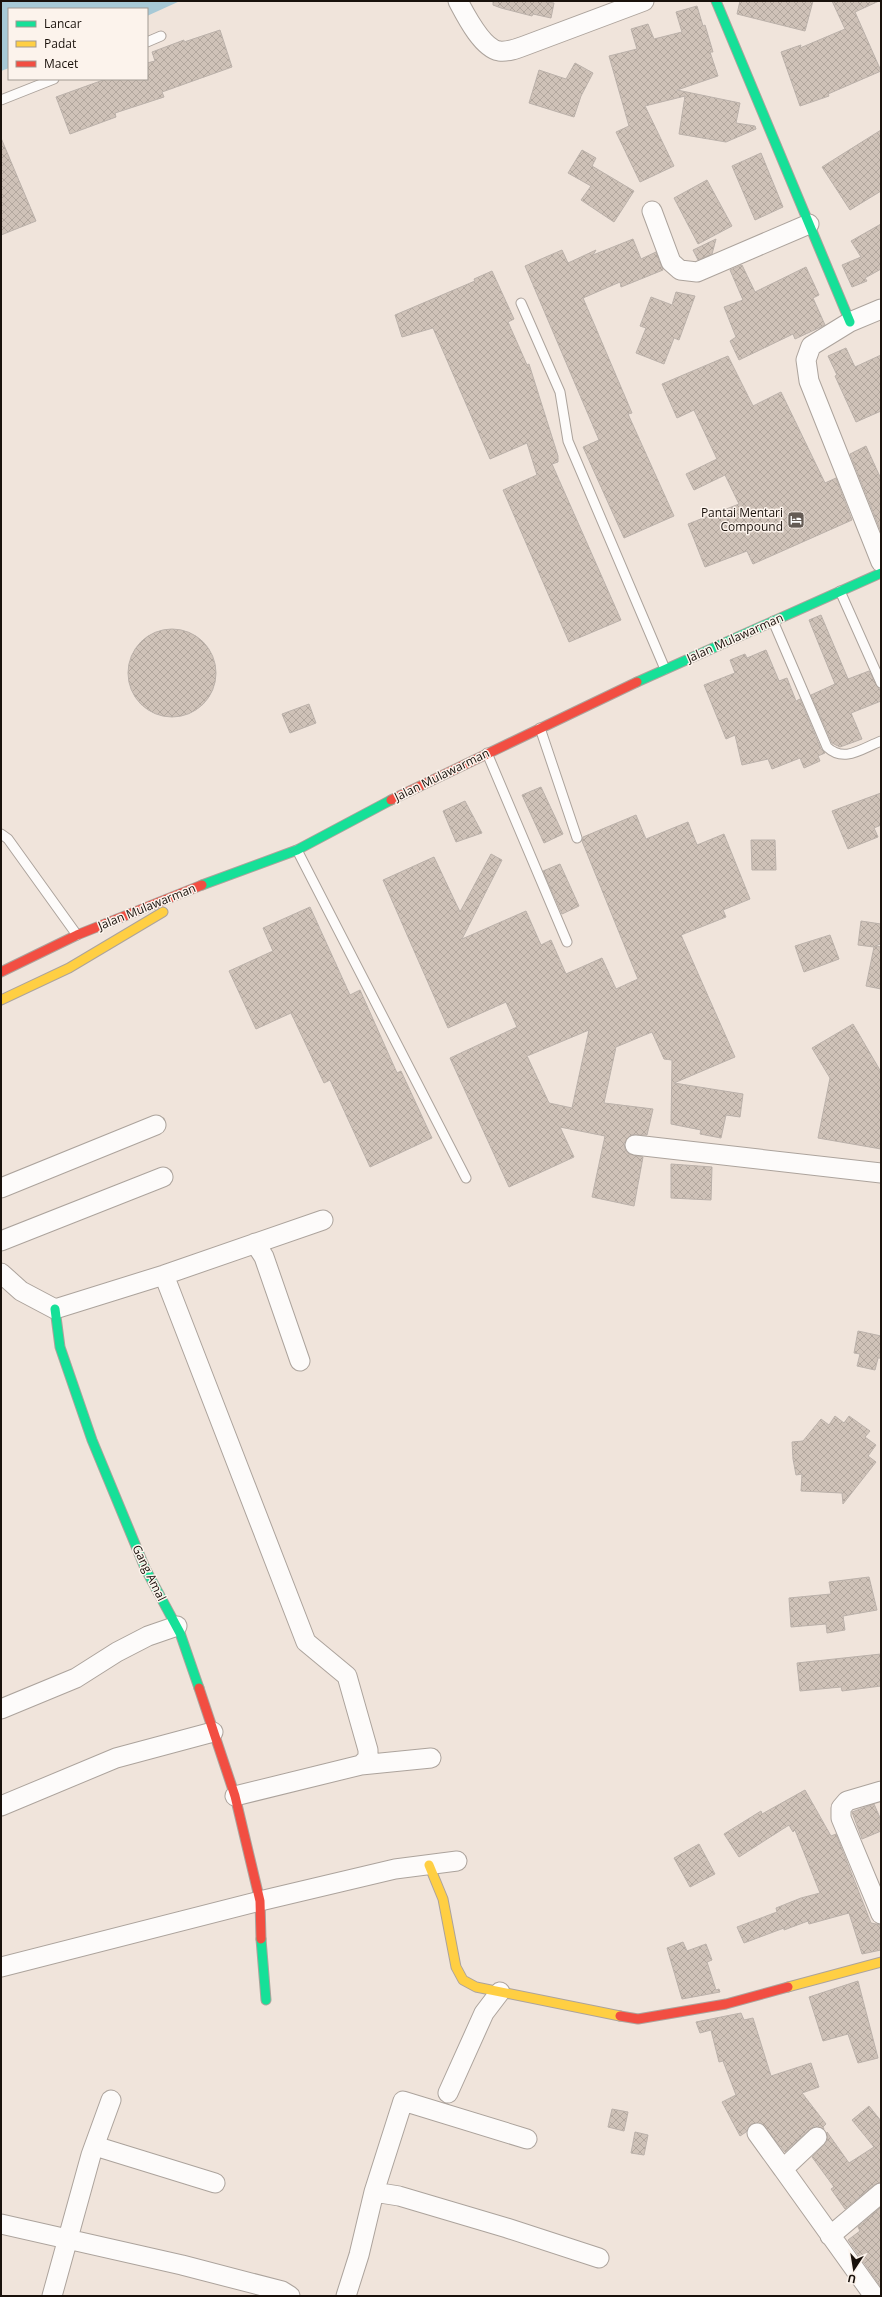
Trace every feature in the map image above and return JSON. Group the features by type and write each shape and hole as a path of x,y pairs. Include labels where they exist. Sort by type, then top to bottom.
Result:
{"main road":[{"path":"716,1 850,322"},
{"name":"Jalan Mulawarman","path":"1,972 77,935 223,877 297,850 418,785 665,669 881,573"},
{"path":"1,1000 69,968 223,877"},
{"name":"Gang Amal","path":"55,1309 60,1347 92,1440 144,1568 177,1626 235,1796 260,1901 260,1932 266,2000"},
{"path":"429,1865 444,1906 456,1967 463,1980 476,1987 600,2013 638,2019 726,2004 881,1962"}],"street":[{"path":"458,1 484,41 492,49 508,51 644,1"},
{"path":"652,211 671,262 680,270 697,272 809,224"},
{"path":"881,309 850,322 811,346 806,360 809,382 881,562"},
{"path":"1,1188 156,1125"},
{"path":"635,1145 881,1172"},
{"path":"1,1241 163,1177"},
{"path":"1,1273 21,1291 55,1309 164,1275 323,1220"},
{"path":"255,1244 264,1257 300,1361"},
{"path":"164,1275 306,1642 347,1676 368,1750 368,1758 361,1765"},
{"path":"1,1710 76,1678 117,1652 148,1636 177,1626"},
{"path":"1,1806 116,1758 213,1732"},
{"path":"235,1796 361,1765 431,1758"},
{"path":"881,1791 847,1801 841,1808 841,1818 881,1914"},
{"path":"1,1967 260,1901 395,1869 457,1861"},
{"path":"448,2093 484,2013 500,1992"},
{"path":"52,2296 67,2239 95,2146 112,2100"},
{"path":"346,2296 359,2255 374,2192 403,2101 527,2139"},
{"path":"757,2133 874,2296"},
{"path":"783,2169 817,2137"},
{"path":"95,2146 215,2183"},
{"path":"374,2192 399,2196 507,2228 599,2258"},
{"path":"830,2236 881,2193"},
{"path":"1,2224 196,2268 282,2291 290,2296"}],"lane":[{"path":"148,42 161,36"},
{"path":"1,100 51,80"},
{"path":"521,304 560,392 568,441 665,669"},
{"path":"840,591 881,683"},
{"path":"773,621 826,747 834,754 842,756 881,741"},
{"path":"540,728 577,838"},
{"path":"487,753 566,942"},
{"path":"1,834 8,839 77,935"},
{"path":"297,850 466,1178"}],"water":[{"path":"1,1 180,1 148,16 148,8 8,8 8,68 1,71"}],"building":[{"path":"493,1 542,1 554,3 551,18 533,14 532,16 501,8 493,5"},
{"path":"740,1 813,1 805,31 737,14"},
{"path":"832,1 879,1 855,12 881,71 828,94 829,96 800,106 781,52 801,45 800,48 845,29"},
{"path":"697,6 703,26 705,25 713,52 710,52 718,76 677,90 740,103 736,123 755,126 756,129 726,142 679,134 685,96 645,106 674,166 640,182 616,132 629,126 609,56 637,49 631,29 648,24 654,39 682,32 676,12"},
{"path":"220,30 232,67 162,92 164,97 115,113 116,117 70,134 56,97 103,80 148,80 148,63 155,61 152,52 184,40 184,42"},
{"path":"575,63 593,73 581,96 574,117 529,103 539,70 566,79"},
{"path":"881,130 881,191 850,210 822,167"},
{"path":"1,138 36,221 1,235"},
{"path":"582,150 596,158 592,166 634,191 614,222 581,200 591,186 568,173"},
{"path":"761,153 783,207 755,220 732,166"},
{"path":"707,180 732,226 698,244 674,198"},
{"path":"881,224 881,269 865,278 867,281 852,287 842,265 861,257 851,241"},
{"path":"633,239 641,259 656,252 663,270 621,287 620,282 583,298 632,413 628,414 674,516 624,538 583,447 599,440 525,266 562,250 568,263 596,250 593,255"},
{"path":"716,239 712,254 698,260 693,250"},
{"path":"742,265 755,292 806,267 819,295 813,298 825,325 795,339 793,334 739,360 730,341 736,337 724,307 743,300 730,270"},
{"path":"492,271 514,319 508,322 527,365 529,364 558,456 558,462 552,464 621,620 569,642 503,490 537,475 527,443 490,459 433,328 402,337 395,315 475,281 474,279"},
{"path":"676,292 695,296 679,340 674,338 664,364 636,353 646,328 640,326 651,297 672,305"},
{"path":"846,348 855,367 881,355 881,411 856,422 835,376 837,375 828,356"},
{"path":"728,356 753,406 781,392 825,483 836,478 852,520 753,564 747,551 705,567 688,524 739,504 725,475 694,490 686,474 717,459 694,410 677,418 662,384"},
{"path":"866,446 881,479 881,532 850,454"},
{"path":"821,615 848,679 869,671 881,692 881,701 851,713 862,739 840,747 832,743 811,695 835,684 809,620"},
{"path":"172,629 189,632 197,636 209,648 213,656 216,673 213,690 209,698 197,710 189,714 172,717 155,714 147,710 135,698 131,690 128,673 131,656 135,648 147,636 155,632"},
{"path":"766,650 779,681 787,678 796,701 800,699 821,749 825,753 818,756 820,761 804,768 800,758 772,769 768,759 742,765 735,735 726,739 704,685 735,673 730,660 745,654 747,658"},
{"path":"309,704 316,723 290,733 282,714"},
{"path":"541,787 563,834 544,843 522,795"},
{"path":"881,793 881,825 874,828 878,837 848,849 832,811"},
{"path":"465,801 482,833 456,842 443,811"},
{"path":"636,815 646,839 688,822 697,845 724,834 750,899 723,910 726,917 681,935 735,1057 674,1083 743,1094 740,1117 726,1115 721,1138 700,1134 701,1130 671,1124 672,1060 664,1059 652,1032 616,1047 604,1103 653,1109 647,1135 631,1135 624,1143 625,1149 629,1154 643,1157 634,1206 592,1197 605,1136 560,1127 574,1157 509,1187 450,1058 517,1027 506,1002 448,1028 383,880 434,857 460,912 491,854 502,860 462,939 526,911 541,945 551,940 566,974 602,958 616,989 638,979 582,841 583,837","holes":["589,1030 572,1108 549,1103 527,1056"]},
{"path":"751,840 775,840 776,870 752,870"},
{"path":"560,864 579,906 562,914 543,871"},
{"path":"310,907 350,995 360,990 397,1073 401,1071 432,1138 370,1167 330,1080 324,1083 291,1013 256,1029 229,971 273,951 263,928"},
{"path":"861,921 881,924 881,944 875,946 881,947 881,989 866,986 874,947 858,945"},
{"path":"830,935 839,959 804,972 795,946"},
{"path":"853,1024 881,1072 881,1149 818,1138 830,1078 812,1048"},
{"path":"671,1164 712,1167 711,1200 671,1198"},
{"path":"858,1331 881,1336 881,1358 878,1358 875,1370 857,1366 860,1354 854,1353"},
{"path":"835,1416 844,1423 849,1416 870,1431 865,1437 876,1445 868,1456 876,1462 843,1504 842,1493 801,1491 802,1474 796,1475 793,1459 792,1442 803,1441 821,1419 829,1425"},
{"path":"869,1577 877,1610 843,1616 845,1630 827,1633 826,1624 791,1627 789,1598 831,1594 829,1582"},
{"path":"881,1654 881,1686 842,1691 841,1687 800,1691 797,1663"},
{"path":"805,1790 831,1836 836,1834 871,1923 881,1925 881,1950 862,1954 849,1913 809,1924 808,1921 744,1943 737,1927 777,1912 776,1908 801,1898 820,1893 795,1830 793,1832 789,1825 739,1857 724,1834 761,1811 762,1814"},
{"path":"874,1804 881,1820 881,1831 862,1839 852,1812"},
{"path":"699,1844 715,1874 690,1887 674,1858"},
{"path":"683,1942 687,1951 706,1944 712,1960 707,1962 716,1990 719,1989 720,1992 682,1999 667,1948"},
{"path":"858,1981 878,2058 858,2063 848,2034 823,2041 809,1997"},
{"path":"741,2013 744,2020 753,2018 771,2076 811,2063 819,2087 802,2093 826,2124 823,2127 824,2129 815,2126 785,2152 761,2123 751,2124 746,2132 740,2136 722,2102 736,2095 723,2061 719,2062 711,2030 700,2033 696,2022"},
{"path":"869,2106 881,2121 881,2182 874,2185 845,2209 831,2189 834,2187 812,2157 827,2141 827,2132 849,2163 874,2147 852,2120"},
{"path":"612,2109 628,2112 624,2131 608,2127"},
{"path":"635,2132 648,2135 644,2155 631,2153"},
{"path":"881,2207 881,2287 848,2240 860,2231 858,2227"}],"traffic: fast":[{"path":"716,1 850,322"},
{"path":"637,682 881,573"},
{"path":"202,885 297,850 391,800"},
{"path":"55,1309 60,1347 92,1440 145,1568 180,1633 199,1688"},
{"path":"261,1939 266,2000"}],"traffic: slow":[{"path":"1,1000 69,968 163,912"},
{"path":"429,1865 443,1899 456,1967 463,1980 476,1987 620,2016"},
{"path":"788,1987 881,1962"}],"traffic: jam":[{"path":"391,800 637,682"},
{"path":"1,972 77,935 202,885"},
{"path":"199,1688 235,1796 260,1901 261,1939"},
{"path":"620,2016 638,2019 726,2004 788,1987"}],"place":[{"name":"Pantai Mentari Compound","path":"796,520"}]}
